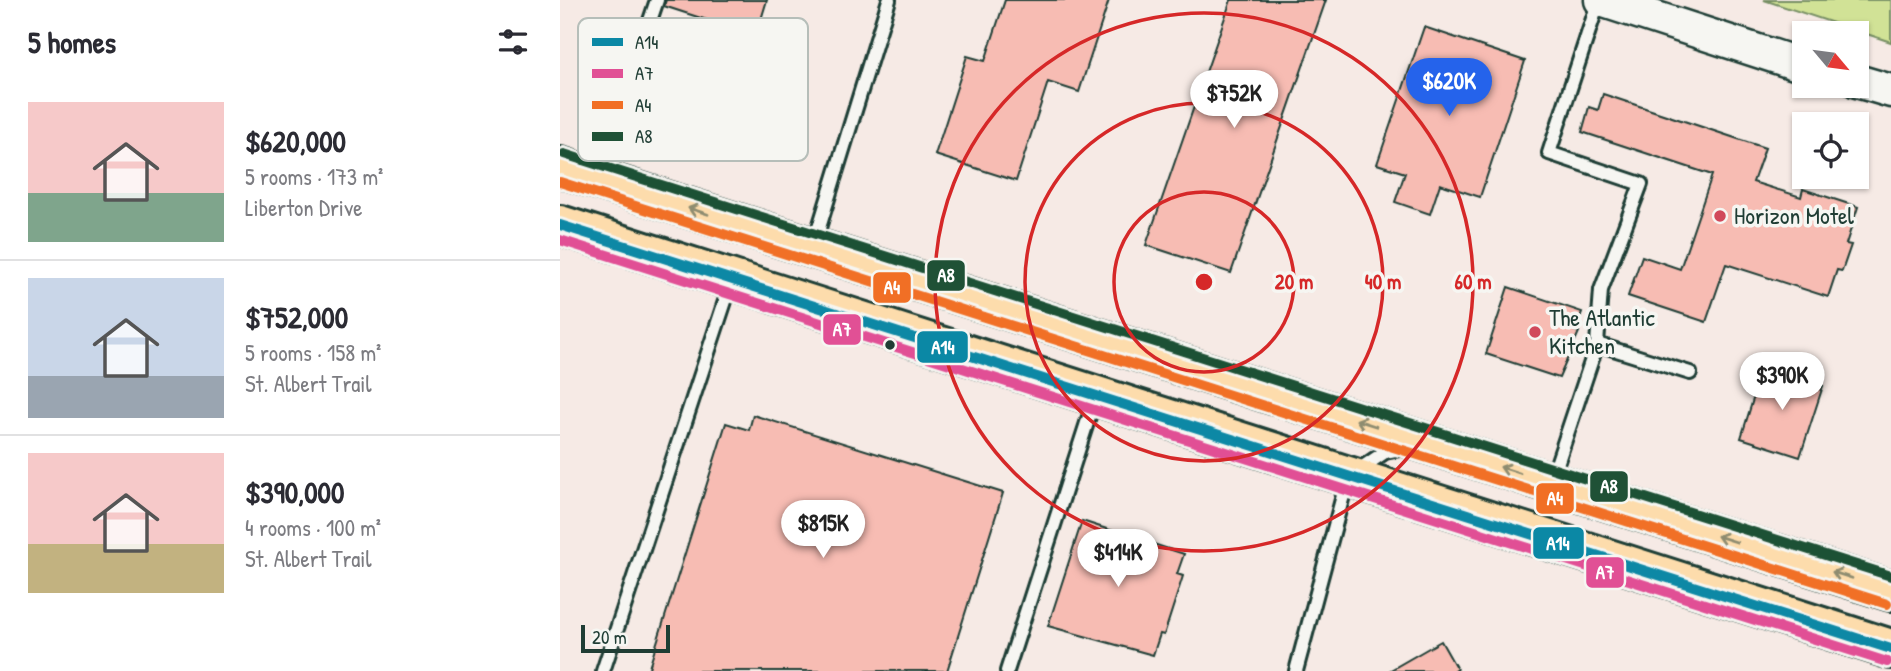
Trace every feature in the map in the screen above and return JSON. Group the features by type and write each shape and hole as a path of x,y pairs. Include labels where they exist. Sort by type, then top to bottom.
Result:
{"main road":[{"path":"560,167 1891,591"},
{"path":"560,225 1891,649"}],"street":[{"path":"1600,0 1792,62"},
{"path":"1869,85 1891,91"}],"lane":[{"path":"651,18 657,0"},
{"path":"813,248 890,0"},
{"path":"1551,483 1597,344 1601,290 1641,184 1549,153 1600,0"},
{"path":"603,671 732,280"},
{"path":"1597,344 1690,373"},
{"path":"1007,671 1096,395"},
{"path":"1296,671 1348,477 1385,452 1431,444"}],"green space":[{"path":"1764,0 1891,0 1891,42 1869,35 1869,21 1828,21"}],"building":[{"path":"666,0 767,0 762,18 701,18 664,6"},
{"path":"1005,0 1109,0 1079,92 1048,82 1016,181 935,155 967,56 985,61"},
{"path":"1231,0 1326,0 1231,273 1146,245"},
{"path":"1424,27 1525,61 1480,197 1440,184 1430,214 1395,202 1405,173 1377,164"},
{"name":"Horizon Motel","path":"1603,94 1765,148 1753,182 1801,197 1803,189 1858,207 1846,244 1851,245 1842,271 1837,270 1828,297 1726,264 1706,322 1628,296 1642,256 1680,269 1712,175 1582,132 1589,107 1598,110"},
{"name":"The Atlantic Kitchen","path":"1508,287 1582,312 1575,331 1579,332 1559,378 1486,354"},
{"path":"1763,367 1823,386 1800,457 1741,438"},
{"path":"753,415 1003,493 947,671 648,671 726,423 749,430"},
{"path":"1082,521 1184,554 1177,574 1183,576 1164,635 1160,634 1153,655 1048,626"},
{"path":"1441,641 1458,671 1389,671"}],"transit line":[{"name":"A8","path":"564,154 578,158"},
{"name":"A8","path":"586,161 1891,576"},
{"name":"A4","path":"560,182 1887,604"},
{"name":"A14","path":"560,225 1891,649"},
{"name":"A7","path":"560,240 1887,662"}],"place":[{"name":"Horizon Motel","path":"1720,216"},
{"name":"The Atlantic Kitchen","path":"1535,332"}]}
